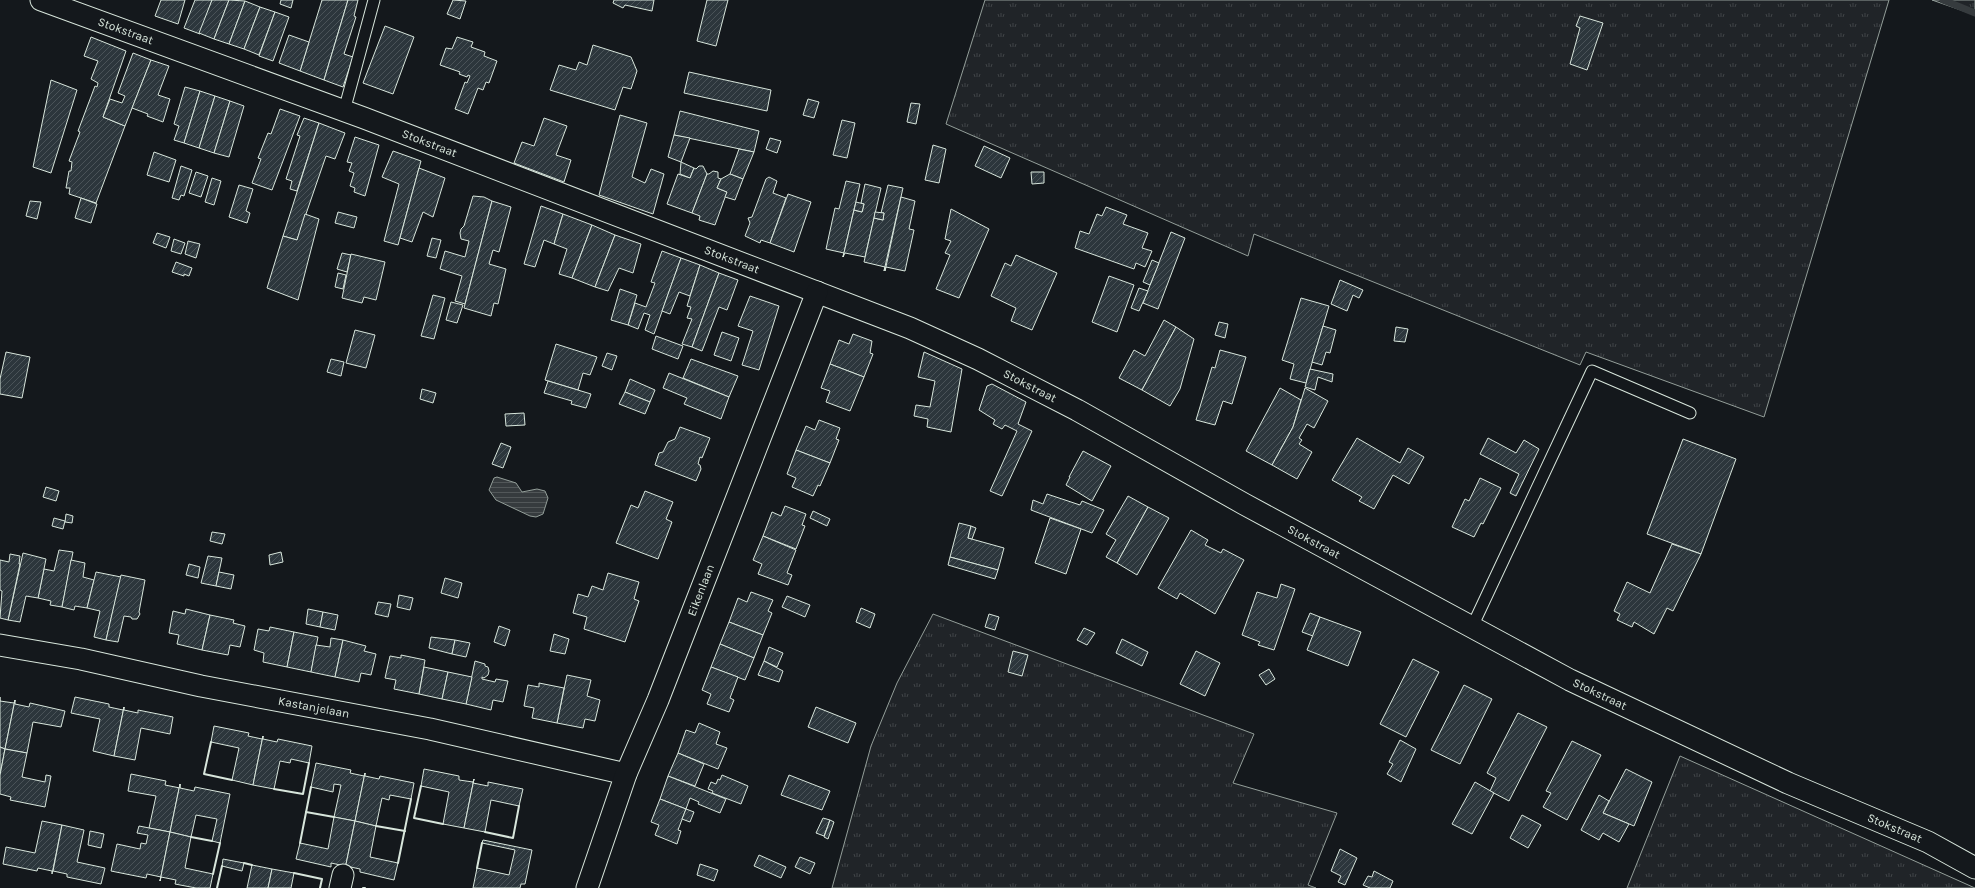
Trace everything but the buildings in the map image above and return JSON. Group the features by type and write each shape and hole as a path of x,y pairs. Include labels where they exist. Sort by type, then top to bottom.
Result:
{"street":[{"name":"Stokstraat","path":"40,0 344,111 910,328 978,359 1077,410 1244,504 1570,680 1788,783 1928,842 1975,868"},
{"name":"Eikenlaan","path":"587,888 626,774 658,700 817,292"},
{"name":"Kastanjelaan","path":"0,645 81,659 209,688 430,729 626,774"}],"lane":[{"path":"344,111 374,0"},
{"path":"1472,627 1592,371 1690,412"}],"green space":[{"path":"985,0 1889,0 1764,417 1586,352 1580,365 1254,234 1248,256 946,124"},
{"path":"1932,0 1975,0 1975,15"},
{"path":"933,614 1254,734 1233,783 1337,813 1308,885 1316,888 832,888 871,746 897,683"},
{"path":"1680,756 1975,888 1627,888"}],"shaded area":[{"path":"497,477 516,483 522,492 537,489 545,491 548,498 543,514 536,517 530,516 496,500 489,490 494,478"}],"waterway":[{"path":"1943,0 1975,13"}],"wall":[{"path":"211,742 204,774 232,780"},
{"path":"274,789 303,794 309,763"},
{"path":"421,786 414,818 443,824"},
{"path":"300,843 311,787"},
{"path":"398,863 411,799"},
{"path":"485,832 513,838 519,806"},
{"path":"306,812 334,817"},
{"path":"376,826 405,831"},
{"path":"191,837 212,841"},
{"path":"213,874 220,843"},
{"path":"477,868 482,843"},
{"path":"244,863 252,865"},
{"path":"217,888 222,866"},
{"path":"294,873 322,879 320,888"}]}
